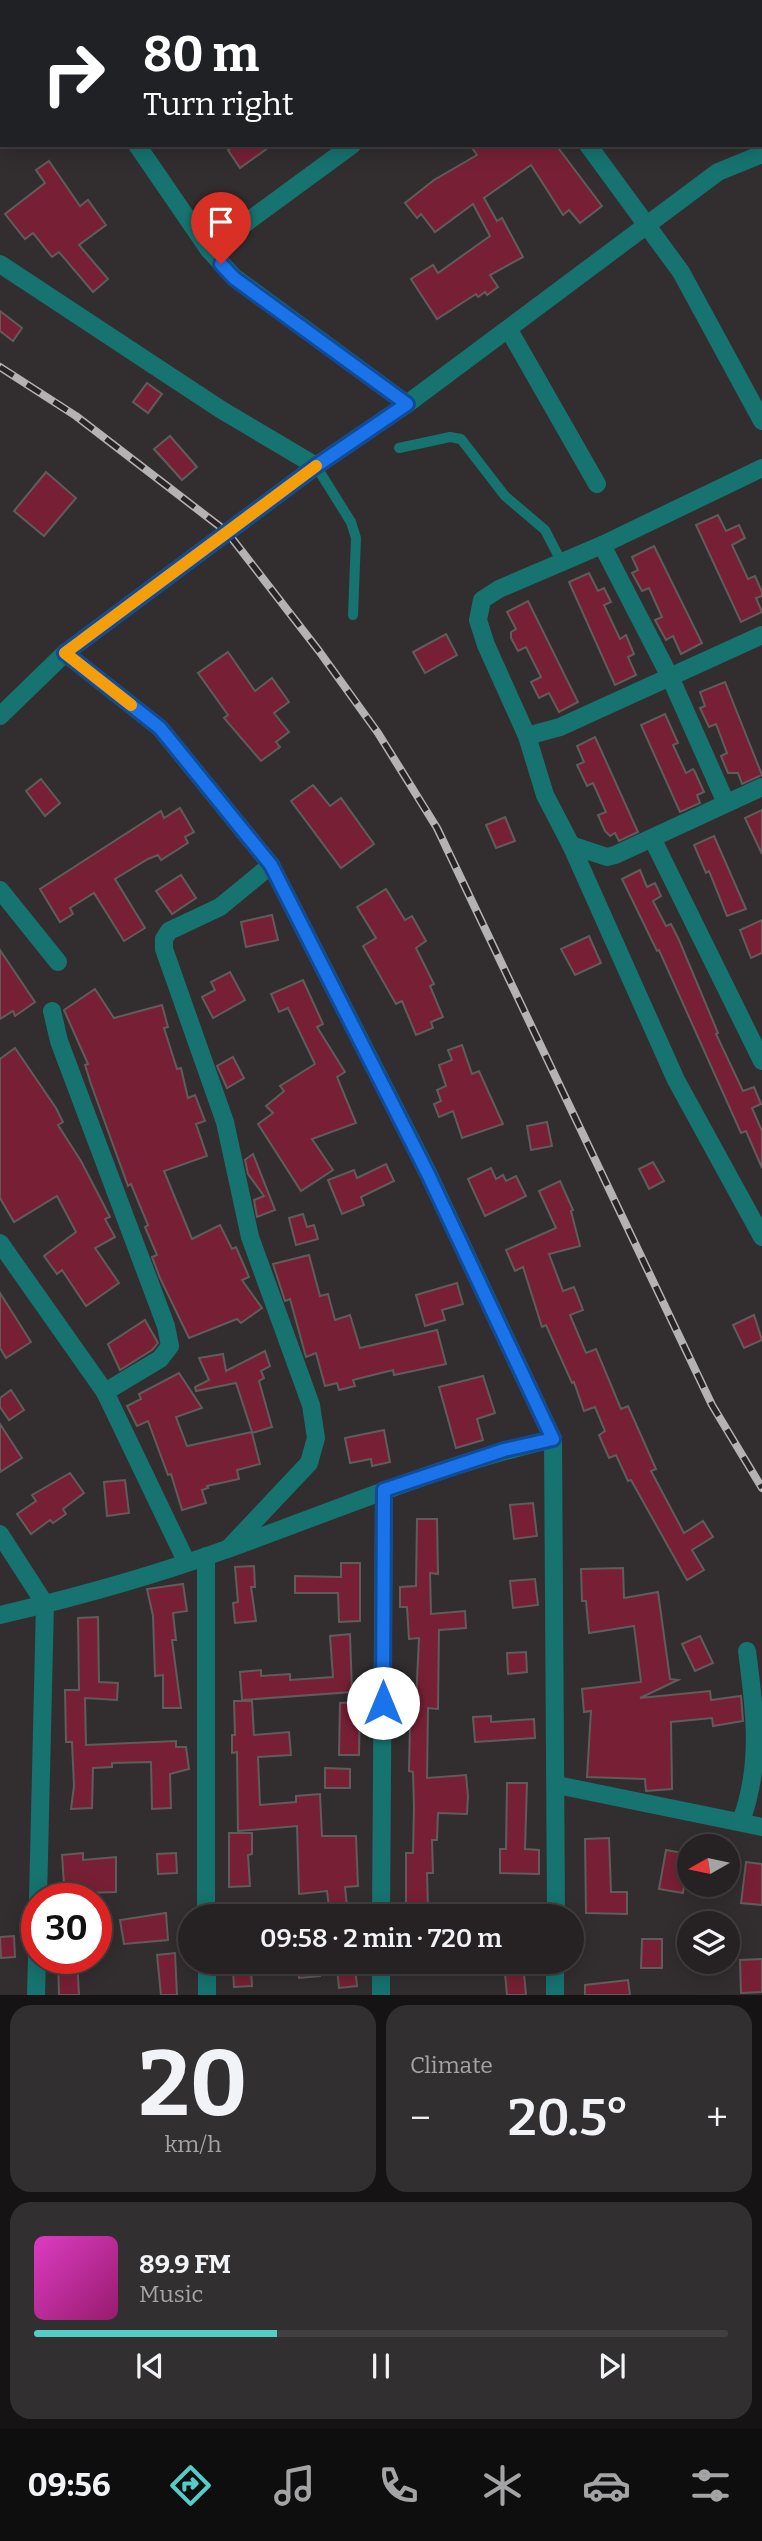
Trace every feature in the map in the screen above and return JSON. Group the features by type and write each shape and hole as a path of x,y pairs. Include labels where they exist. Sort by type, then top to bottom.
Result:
{"street":[{"path":"138,147 209,250 234,278 407,404"},
{"path":"209,250 349,147"},
{"path":"590,147 650,226 681,272 762,421"},
{"path":"0,716 65,653 316,466 509,330 718,172 748,157 762,154"},
{"path":"0,264 220,409 316,466"},
{"path":"509,330 597,484"},
{"path":"762,468 602,545 499,589 482,600 478,620 486,645 527,736 545,795 571,845 676,1080 762,1237"},
{"path":"602,545 671,679 726,803"},
{"path":"527,736 560,727 671,679 762,635"},
{"path":"65,653 160,728 271,865 428,1174 553,1439 556,1904"},
{"path":"571,845 607,857 762,787"},
{"path":"652,838 762,1061"},
{"path":"228,1549 309,1463 316,1438 310,1405 250,1237 225,1122 192,1036 164,949 164,939 169,931 220,906 271,865"},
{"path":"0,890 58,962"},
{"path":"52,1011 58,1041 166,1326 170,1346 160,1359 105,1392"},
{"path":"0,1243 105,1392 186,1561"},
{"path":"0,1615 228,1549 384,1490 504,1450 553,1439"},
{"path":"381,1904 384,1490"},
{"path":"0,1534 45,1604 38,1883"},
{"path":"206,1556 206,1904"},
{"path":"741,1821 751,1797 759,1732 747,1651"},
{"path":"557,1785 762,1827"},
{"path":"36,1995 37,1974"},
{"path":"206,1974 206,1995"},
{"path":"381,1974 381,1995"},
{"path":"555,1974 555,1995"}],"lane":[{"path":"399,449 450,437 461,439 505,496 545,530 561,561"},
{"path":"316,466 351,522 356,538 354,615"}],"building":[{"path":"233,147 269,147 240,168 228,150"},
{"path":"471,147 558,147 602,206 580,223 569,210 563,215 531,165 484,198 497,221 502,218 523,257 490,275 498,287 487,295 485,292 478,297 476,294 437,319 411,279 433,265 438,273 490,236 473,204 435,232 421,214 417,218 405,203 434,180 477,155"},
{"path":"49,161 80,206 88,200 106,225 79,245 108,279 93,292 59,252 52,257 33,233 25,239 5,214 45,183 36,170"},
{"path":"0,311 22,328 13,341 0,331"},
{"path":"147,383 162,394 148,413 133,402"},
{"path":"170,436 197,467 182,480 154,449"},
{"path":"46,472 76,498 44,536 14,511"},
{"path":"718,515 726,531 739,525 745,538 732,545 748,579 755,576 762,592 762,596 756,598 762,612 741,622 696,525"},
{"path":"654,546 702,643 681,654 673,636 666,640 655,620 662,617 649,588 642,591 632,573 638,570 632,557"},
{"path":"589,573 598,591 604,588 611,602 604,605 620,639 626,635 634,654 628,657 636,675 615,685 569,582"},
{"path":"528,601 578,702 559,712 549,693 539,698 531,682 541,677 526,647 518,651 511,638 511,632 516,629 507,612"},
{"path":"446,634 457,655 425,673 413,652"},
{"path":"228,652 255,691 272,678 289,702 274,713 289,732 276,742 280,747 261,761 224,718 228,715 198,673"},
{"path":"725,682 762,775 742,784 738,773 728,773 721,756 727,753 716,724 709,727 700,708 705,706 700,692"},
{"path":"665,714 678,743 673,745 686,773 693,769 704,792 697,795 700,803 680,812 641,725"},
{"path":"595,737 638,832 619,841 615,833 610,836 605,831 598,815 606,812 593,783 587,786 577,765 584,762 577,746"},
{"path":"41,779 60,803 45,816 26,791"},
{"path":"313,785 330,806 341,798 374,844 341,868 291,801"},
{"path":"180,808 194,832 185,837 188,843 161,860 158,855 148,859 115,879 145,928 124,941 94,893 70,908 73,914 60,922 40,889 161,811 164,818"},
{"path":"762,810 762,854 745,818"},
{"path":"505,817 515,841 496,848 486,825"},
{"path":"714,836 746,909 727,916 709,871 706,873 694,845"},
{"path":"640,870 647,887 655,883 661,896 653,901 666,926 671,924 679,940 718,1033 716,1034 743,1091 754,1087 761,1104 752,1108 762,1131 762,1168 746,1131 741,1133 659,950 657,951 622,879"},
{"path":"181,875 196,898 172,914 156,891"},
{"path":"386,889 405,920 412,916 426,941 416,948 434,984 430,986 443,1017 431,1022 433,1028 416,1035 402,1001 396,1004 363,946 376,938 357,907"},
{"path":"272,915 278,940 246,947 241,922"},
{"path":"762,920 762,953 751,958 740,930"},
{"path":"589,936 601,963 575,975 561,949"},
{"path":"0,950 35,1002 15,1016 13,1011 0,1019"},
{"path":"230,972 245,1000 213,1018 202,997 215,990 211,982"},
{"path":"303,980 323,1024 317,1027 345,1072 337,1077 356,1123 312,1139 333,1170 301,1191 258,1124 273,1113 266,1106 284,1091 280,1086 315,1064 288,1008 279,1012 271,994"},
{"path":"95,989 114,1018 162,1005 168,1027 164,1028 177,1069 181,1068 188,1098 195,1095 205,1121 196,1124 207,1156 164,1171 192,1239 220,1225 232,1249 236,1247 249,1277 242,1280 262,1308 241,1323 237,1319 189,1338 160,1278 152,1257 157,1255 145,1227 148,1225 131,1184 128,1186 91,1084 85,1065 88,1064 64,1010"},
{"path":"462,1045 472,1074 479,1071 503,1124 462,1138 453,1111 439,1117 434,1104 441,1101 437,1090 446,1086 439,1065 452,1060 448,1050"},
{"path":"15,1048 56,1108 63,1122 58,1125 81,1161 110,1217 105,1219 115,1237 95,1248 119,1283 86,1306 62,1270 57,1274 44,1256 76,1232 57,1196 14,1222 0,1198 0,1059"},
{"path":"233,1057 244,1078 227,1088 217,1066"},
{"path":"547,1122 552,1146 531,1150 527,1126"},
{"path":"253,1154 275,1210 257,1217 254,1200 264,1196 248,1174 245,1160"},
{"path":"653,1162 664,1181 649,1189 639,1169"},
{"path":"386,1164 394,1181 361,1197 364,1205 342,1214 328,1180 354,1170 357,1178"},
{"path":"491,1168 496,1179 503,1175 506,1181 516,1176 526,1196 485,1216 468,1179"},
{"path":"560,1181 573,1210 571,1211 580,1246 549,1254 563,1291 574,1287 583,1310 570,1315 586,1353 596,1349 621,1409 628,1406 656,1469 651,1471 684,1533 703,1521 713,1537 692,1550 704,1570 687,1580 631,1480 628,1481 616,1455 609,1458 599,1435 605,1431 595,1407 584,1411 574,1382 572,1383 546,1325 542,1327 523,1267 515,1271 506,1250 556,1228 539,1191"},
{"path":"303,1214 307,1227 314,1225 318,1239 296,1245 289,1218"},
{"path":"309,1255 320,1296 328,1294 335,1320 350,1315 360,1348 437,1330 446,1364 394,1375 393,1370 353,1380 355,1386 339,1390 337,1383 325,1386 316,1353 306,1357 290,1299 285,1301 273,1264"},
{"path":"457,1283 463,1304 442,1310 445,1320 425,1326 416,1295"},
{"path":"0,1293 31,1342 6,1358 0,1348"},
{"path":"754,1315 762,1340 744,1348 733,1325"},
{"path":"145,1320 158,1343 152,1350 120,1370 108,1344"},
{"path":"265,1351 270,1366 261,1371 264,1378 259,1381 272,1427 252,1433 260,1464 237,1470 239,1479 207,1486 208,1488 202,1490 206,1503 182,1510 171,1474 168,1475 148,1421 137,1426 127,1406 141,1399 139,1394 179,1373 202,1408 176,1417 187,1446 252,1432 236,1383 196,1391 195,1387 209,1380 199,1358 223,1354 226,1371"},
{"path":"483,1376 495,1413 477,1419 483,1440 456,1448 439,1387"},
{"path":"11,1390 24,1410 9,1420 0,1407 0,1398"},
{"path":"0,1424 22,1458 0,1472"},
{"path":"384,1430 390,1462 372,1466 371,1459 350,1463 345,1438"},
{"path":"70,1473 84,1493 63,1509 66,1514 53,1523 50,1520 31,1534 17,1514 36,1501 32,1495"},
{"path":"125,1480 129,1513 107,1516 104,1482"},
{"path":"533,1503 537,1536 514,1539 510,1505"},
{"path":"417,1519 437,1519 438,1574 430,1573 431,1614 465,1611 466,1628 439,1630 438,1709 428,1708 427,1778 466,1775 468,1796 467,1814 438,1813 437,1840 432,1840 433,1873 427,1873 428,1904 406,1904 406,1853 413,1853 413,1772 409,1771 410,1723 415,1722 419,1638 409,1639 407,1607 400,1607 400,1587 416,1586"},
{"path":"341,1563 360,1563 360,1621 339,1622 338,1593 295,1593 295,1576 341,1577"},
{"path":"254,1566 255,1587 251,1587 256,1621 235,1623 233,1603 238,1602 235,1567"},
{"path":"623,1568 624,1598 658,1592 670,1679 678,1680 640,1698 710,1691 711,1700 741,1696 743,1721 713,1726 712,1718 671,1722 672,1789 646,1791 645,1779 587,1777 591,1711 584,1712 582,1689 641,1682 634,1626 589,1633 586,1601 582,1601 581,1569"},
{"path":"535,1579 538,1605 513,1608 510,1581"},
{"path":"183,1584 187,1611 173,1613 176,1640 172,1640 181,1708 163,1708 163,1675 155,1676 153,1616 147,1589"},
{"path":"98,1617 99,1682 118,1683 117,1700 85,1698 86,1745 176,1741 176,1747 186,1747 189,1769 170,1774 171,1808 152,1809 151,1762 112,1763 112,1767 93,1768 92,1808 71,1809 74,1786 72,1742 66,1742 65,1690 79,1690 78,1618"},
{"path":"350,1634 352,1692 242,1700 240,1672 261,1670 261,1676 290,1674 290,1680 333,1677 330,1636"},
{"path":"700,1636 713,1663 695,1671 682,1644"},
{"path":"526,1652 527,1672 508,1674 507,1653"},
{"path":"234,1701 252,1701 254,1735 289,1732 291,1755 258,1757 260,1805 296,1802 296,1796 320,1794 322,1836 356,1836 358,1886 345,1887 347,1904 329,1904 327,1891 299,1894 297,1826 238,1831 237,1752 232,1753 232,1735 235,1735"},
{"path":"360,1702 359,1755 339,1755 340,1703"},
{"path":"491,1716 491,1722 534,1719 535,1738 475,1742 473,1717"},
{"path":"325,1768 350,1769 350,1788 325,1788"},
{"path":"507,1783 527,1783 525,1849 539,1850 539,1874 500,1873 500,1849 506,1849"},
{"path":"229,1833 252,1833 252,1854 248,1855 250,1886 229,1887"},
{"path":"609,1838 611,1892 627,1892 627,1914 586,1913 585,1839"},
{"path":"666,1850 677,1852 677,1892 659,1889"},
{"path":"83,1853 83,1860 116,1857 116,1892 112,1892 112,1883 64,1883 62,1855"},
{"path":"176,1853 177,1873 158,1874 157,1854"},
{"path":"746,1862 762,1864 762,1905 741,1903"},
{"path":"166,1913 168,1940 124,1944 120,1920"},
{"path":"14,1936 15,1957 1,1958 0,1937"},
{"path":"642,1939 662,1939 662,1968 641,1968"},
{"path":"175,1953 177,1995 161,1995 157,1955"},
{"path":"762,1959 762,1992 741,1993 740,1960"},
{"path":"58,1974 78,1974 79,1995 59,1995"},
{"path":"233,1974 251,1974 252,1986 234,1987"},
{"path":"299,1974 320,1974 320,1976 299,1978"},
{"path":"338,1974 356,1974 357,1986 339,1988"},
{"path":"505,1974 524,1974 526,1995 507,1995"},
{"path":"628,1980 630,1995 585,1995 585,1985"}],"railway":[{"path":"0,367 76,416 227,532 378,733 437,828 712,1405 762,1488"}],"slow traffic":[{"path":"131,705 65,653 316,466"}],"route":[{"path":"221,264 234,278 407,404 316,466 65,653 160,728 271,865 428,1174 553,1439 504,1450 384,1490 383,1703"}]}
